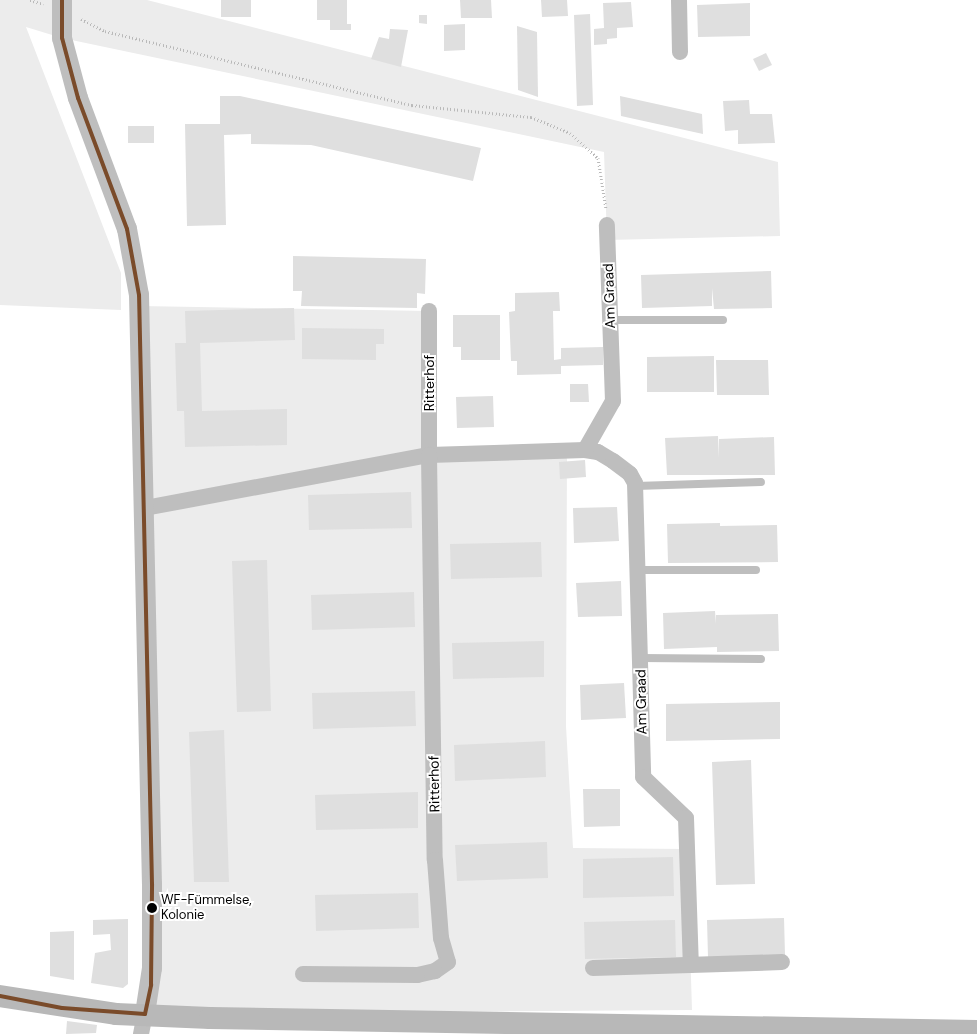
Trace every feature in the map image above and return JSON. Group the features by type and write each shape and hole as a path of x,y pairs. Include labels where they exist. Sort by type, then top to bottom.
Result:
{"main road":[{"path":"0,996 143,1024 230,1019 977,1031"}],"street":[{"path":"679,0 680,52"},
{"path":"62,5 62,38 78,98 127,229 134,261 139,300 145,508 152,942 151,985 143,1024"},
{"name":"Am Graad","path":"585,450 613,401 607,225"},
{"name":"Ritterhof","path":"303,974 422,974 448,962 441,938 435,860 429,455 429,311"},
{"path":"145,508 429,455 585,450 598,452 624,468 630,474 636,486"},
{"name":"Am Graad","path":"636,486 643,777 686,818 691,965"},
{"path":"593,968 782,962"}],"lane":[{"path":"610,320 723,320"},
{"path":"636,486 760,482"},
{"path":"638,570 756,570"},
{"path":"640,658 760,659"}],"path":[{"path":"62,5 105,31 412,105 531,117 570,133 598,158 607,225"}],"shaded area":[{"path":"0,0 147,0 778,162 780,236 607,240 604,152 62,38 26,27 121,273 121,310 0,305"},
{"path":"139,306 429,311 429,454 567,450 566,726 573,848 687,849 692,1010 145,1014"}],"building":[{"path":"221,0 251,0 251,17 221,17"},
{"path":"317,0 347,0 347,24 351,24 351,30 330,30 330,20 317,20"},
{"path":"460,0 491,0 492,18 461,18"},
{"path":"541,0 567,0 568,16 542,17"},
{"path":"631,2 633,27 617,28 617,38 607,39 607,44 594,45 594,29 604,28 603,3"},
{"path":"750,3 750,36 698,37 697,5"},
{"path":"590,14 593,105 577,106 574,15"},
{"path":"419,15 427,15 427,24 419,23"},
{"path":"465,24 465,50 444,51 444,25"},
{"path":"517,26 537,32 538,97 518,90"},
{"path":"390,29 408,30 401,67 371,59 379,37 389,39"},
{"path":"766,53 772,65 759,71 753,59"},
{"path":"220,96 240,96 481,148 473,181 311,145 251,144 251,134 224,135 226,225 187,226 185,124 220,124"},
{"path":"620,96 702,114 703,134 621,116"},
{"path":"749,100 750,114 772,114 775,143 738,144 738,130 725,131 723,101"},
{"path":"128,126 154,126 154,143 128,143"},
{"path":"293,256 426,259 425,294 417,293 417,308 301,306 302,291 293,291"},
{"path":"771,271 772,308 714,309 712,288 712,306 642,308 641,275"},
{"path":"559,292 560,311 553,311 554,360 561,359 561,348 603,347 603,365 561,366 561,374 517,375 517,361 511,361 509,312 515,311 515,293"},
{"path":"294,308 295,340 200,343 202,411 287,409 287,445 185,447 184,411 177,411 175,343 186,343 185,311"},
{"path":"453,315 500,315 500,360 461,360 461,347 453,347"},
{"path":"302,328 384,329 384,344 376,344 376,360 302,359"},
{"path":"714,356 714,392 647,392 647,357"},
{"path":"716,360 768,360 769,395 717,395"},
{"path":"570,384 588,384 589,402 570,402"},
{"path":"493,396 494,427 457,428 456,397"},
{"path":"718,436 719,458 719,439 774,437 775,475 667,475 665,438"},
{"path":"585,460 586,477 560,479 559,462"},
{"path":"411,492 412,528 309,530 308,495"},
{"path":"617,507 619,541 574,543 573,508"},
{"path":"720,523 720,526 777,525 778,562 668,563 667,524"},
{"path":"541,542 542,577 451,579 450,544"},
{"path":"267,560 271,711 237,712 232,561"},
{"path":"621,581 622,616 578,617 576,583"},
{"path":"414,592 415,627 312,630 311,595"},
{"path":"715,611 716,624 716,615 778,614 779,651 717,652 717,647 664,649 663,613"},
{"path":"544,641 544,677 453,679 452,643"},
{"path":"624,683 626,718 581,720 580,685"},
{"path":"415,691 416,726 313,729 312,693"},
{"path":"780,702 780,739 666,741 666,704"},
{"path":"224,730 229,882 194,882 189,732"},
{"path":"545,741 546,777 455,781 454,745"},
{"path":"751,760 755,884 716,885 712,762"},
{"path":"583,789 620,789 620,826 584,827"},
{"path":"418,792 418,828 316,830 315,795"},
{"path":"547,842 548,878 457,881 455,845"},
{"path":"673,857 674,896 583,898 583,859"},
{"path":"418,893 419,928 316,931 315,895"},
{"path":"784,918 785,955 708,957 707,920"},
{"path":"128,919 128,984 123,988 91,983 95,953 111,950 110,934 93,935 93,920"},
{"path":"675,920 676,957 585,959 584,922"},
{"path":"74,931 74,980 50,976 50,932"},
{"path":"67,1021 97,1025 96,1033 66,1034"}],"transit line":[{"path":"0,996 62,1008 145,1014 151,985 152,884 139,295 127,229 78,98 62,38 62,0"}],"place":[{"name":"WF-Fümmelse, Kolonie","path":"152,908"}]}
